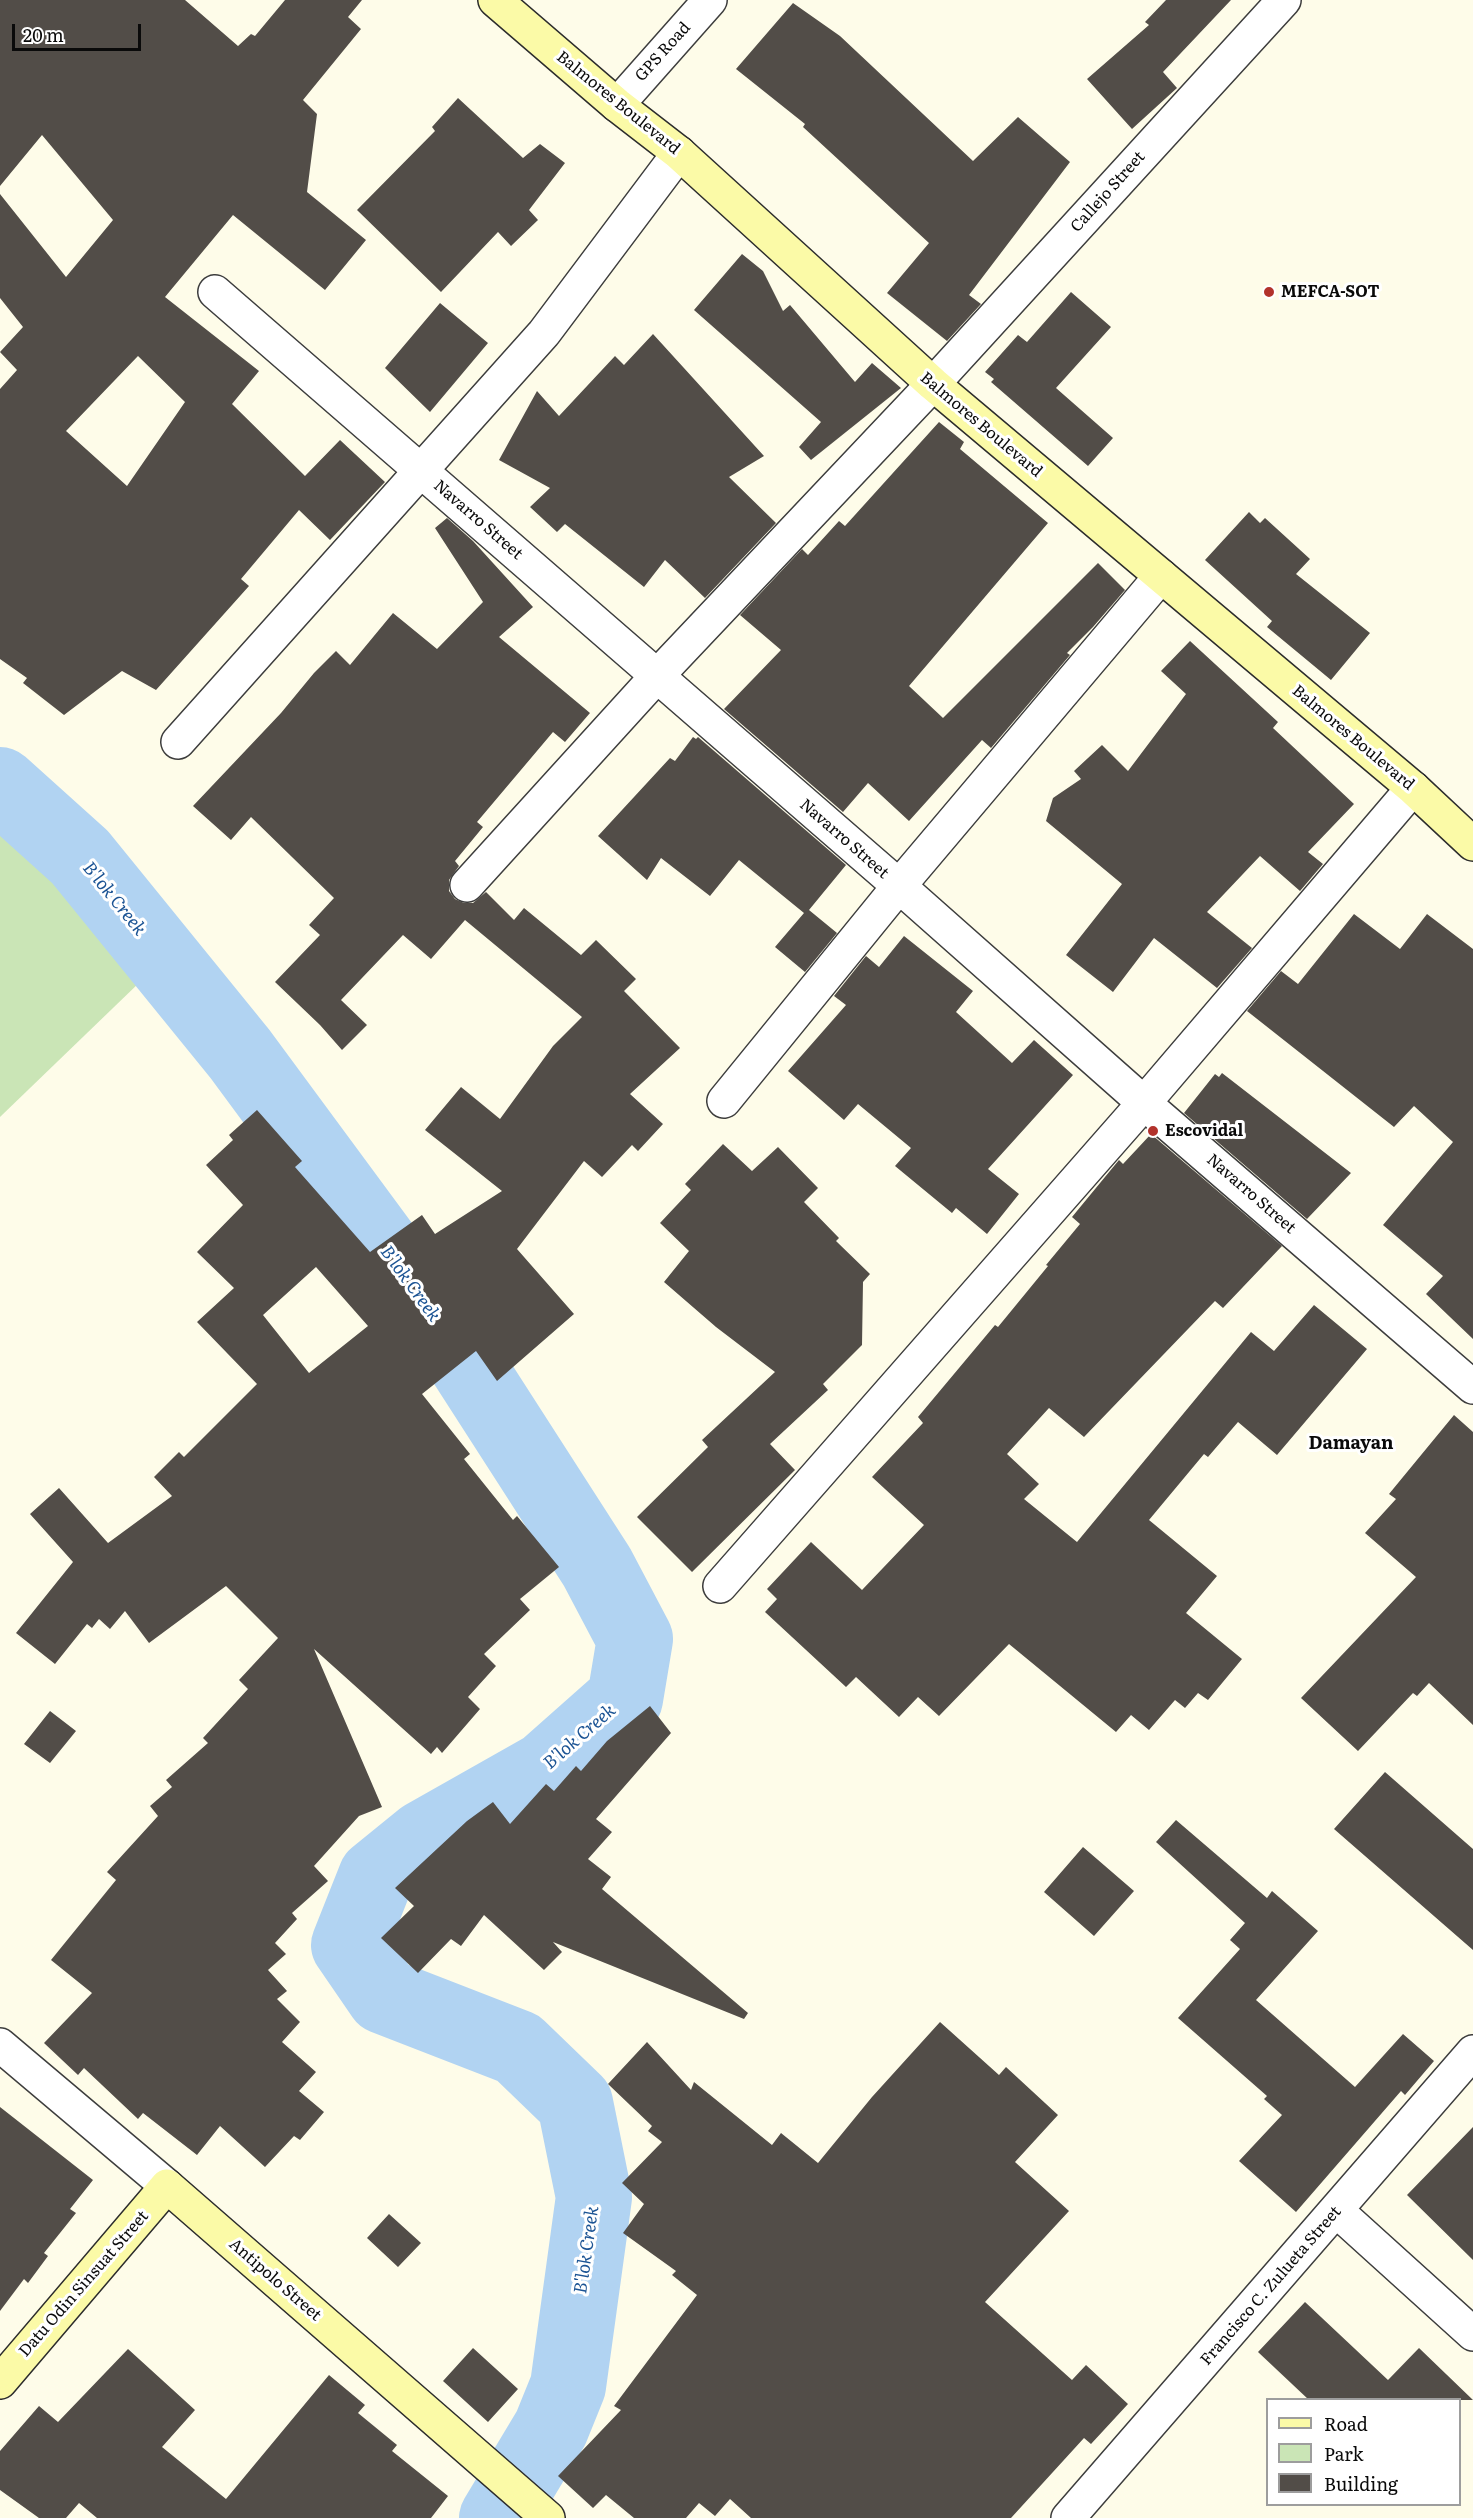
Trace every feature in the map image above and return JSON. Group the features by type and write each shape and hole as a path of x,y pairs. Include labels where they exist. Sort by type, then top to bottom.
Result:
{"main road":[{"name":"Balmores Boulevard","path":"495,0 617,105 679,153 933,384 1413,788 1473,844"},
{"name":"Datu Odin Sinsuat Street","path":"0,2382 167,2186"},
{"name":"Antipolo Street","path":"167,2186 543,2514"}],"street":[{"name":"GPS Road","path":"617,105 710,0"},
{"name":"Callejo Street","path":"467,885 657,676 933,384 1284,0"},
{"path":"178,742 544,333 679,153"},
{"name":"Navarro Street","path":"215,292 1473,1387"},
{"path":"724,1101 899,886 1161,576"},
{"path":"720,1586 1144,1103 1413,788"},
{"name":"Antipolo Street","path":"0,2045 167,2186"},
{"name":"Francisco C. Zulueta Street","path":"1068,2518 1473,2052"},
{"path":"1337,2211 1473,2334"}],"green space":[{"path":"0,807 65,861 141,981 0,1117"}],"building":[{"path":"0,0 185,0 238,46 251,34 255,36 285,0 362,0 348,17 361,29 303,100 317,114 307,192 366,240 325,290 233,215 165,297 259,371 232,404 305,476 340,440 385,482 330,540 299,510 241,579 249,586 156,690 122,671 64,715 23,683 27,678 0,659 0,389 17,370 0,352 23,327 0,298 0,194 66,277 113,220 42,135 0,186","holes":["138,356 185,402 127,486 66,431"]},
{"path":"1166,0 1231,0 1163,72 1177,88 1132,129 1087,79 1149,25 1145,22"},
{"path":"793,3 840,36 973,161 1018,117 1070,162 969,295 981,304 947,341 887,293 929,243 803,127 805,124 736,69"},
{"path":"458,98 523,158 540,144 565,163 529,210 538,220 511,246 498,232 441,292 357,210 435,131 432,127"},
{"path":"742,254 763,271 783,311 790,305 855,382 872,363 901,388 811,460 799,447 821,422 694,310"},
{"path":"1071,292 1111,327 1056,388 1113,438 1088,466 991,382 994,379 985,372 1018,335 1027,342"},
{"path":"440,303 488,343 430,412 385,368"},
{"path":"653,334 764,456 729,477 776,523 705,598 665,560 644,587 565,524 557,532 530,507 550,488 499,460 537,391 559,416 615,356 624,365"},
{"path":"939,422 964,442 960,449 1048,523 909,686 943,718 1098,563 1125,590 1067,653 1070,655 991,748 982,740 909,821 868,783 843,812 724,709 781,650 740,615 802,549 808,555 839,521 845,526"},
{"path":"1249,512 1260,523 1265,518 1310,559 1296,574 1370,633 1331,680 1267,627 1272,621 1205,560"},
{"path":"447,518 473,541 533,607 499,637 590,713 565,742 553,732 477,822 483,827 455,861 459,866 449,880 449,891 455,899 464,903 473,903 486,892 514,920 524,908 581,955 596,940 636,979 624,991 680,1048 630,1094 663,1124 638,1151 632,1145 602,1177 584,1161 517,1249 574,1314 497,1381 476,1351 422,1394 470,1454 464,1459 513,1520 517,1516 559,1567 520,1599 530,1610 484,1654 496,1666 468,1697 480,1709 442,1753 437,1747 431,1754 314,1649 382,1807 359,1816 314,1866 328,1881 292,1913 297,1919 275,1943 286,1954 268,1970 287,1991 277,1999 300,2022 282,2042 316,2072 299,2091 324,2112 300,2140 294,2136 265,2167 220,2126 197,2155 143,2113 138,2119 84,2068 78,2075 44,2043 92,1993 51,1960 116,1880 107,1872 158,1816 150,1806 172,1787 166,1780 208,1743 203,1738 248,1689 239,1680 278,1638 226,1586 149,1643 125,1611 110,1629 99,1619 92,1628 87,1624 55,1664 16,1633 73,1562 30,1514 59,1488 108,1543 172,1496 154,1477 179,1452 184,1457 257,1384 197,1322 234,1288 197,1252 243,1205 206,1165 233,1140 229,1135 257,1110 302,1161 295,1167 370,1252 422,1215 435,1234 502,1191 425,1130 461,1087 500,1119 553,1046 582,1017 465,920 431,959 403,935 341,1000 367,1025 342,1050 320,1025 275,982 320,935 309,925 334,898 251,817 231,840 193,806 336,651 350,665 393,613 437,649 483,602 435,528","holes":["316,1267 368,1326 309,1373 263,1315"]},
{"path":"1190,641 1278,722 1273,728 1354,804 1308,852 1323,864 1300,891 1260,856 1207,912 1252,948 1217,988 1154,938 1113,992 1066,955 1122,884 1046,821 1053,798 1081,779 1074,771 1102,745 1128,771 1186,694 1161,671"},
{"path":"693,737 696,739 698,737 846,865 809,910 837,933 805,972 775,947 804,913 739,860 710,896 661,858 647,880 598,836 670,758 675,761"},
{"path":"1354,914 1400,949 1427,914 1473,949 1473,1339 1426,1294 1443,1276 1383,1225 1453,1142 1414,1106 1394,1127 1247,1011 1281,971 1298,984"},
{"path":"904,936 973,991 956,1012 1012,1063 1034,1040 1073,1075 988,1169 1019,1194 987,1234 956,1208 952,1213 895,1166 911,1148 858,1104 844,1120 788,1071 846,1005 834,996 866,956 879,967"},
{"path":"1222,1073 1351,1173 1307,1219 1184,1113 1215,1074 1219,1077"},
{"path":"1151,1134 1282,1246 1223,1308 1215,1301 1084,1437 1049,1408 1007,1454 1039,1484 1024,1499 1077,1542 1251,1332 1274,1351 1314,1305 1367,1349 1277,1455 1238,1422 1208,1457 1204,1454 1149,1520 1217,1576 1186,1613 1242,1659 1208,1700 1198,1693 1185,1708 1175,1700 1149,1730 1131,1715 1116,1732 1009,1644 939,1716 918,1697 899,1717 856,1677 846,1687 765,1612 777,1599 767,1589 811,1542 862,1590 924,1525 872,1477 923,1423 918,1417 995,1325 998,1327 1048,1266 1046,1265 1080,1224 1072,1217 1119,1160 1123,1164"},
{"path":"723,1144 752,1171 778,1147 818,1188 804,1202 839,1238 836,1241 870,1274 863,1282 862,1345 823,1384 828,1390 770,1444 795,1470 692,1572 637,1517 708,1447 702,1440 775,1372 716,1327 664,1282 689,1251 660,1223 691,1190 685,1184"},
{"path":"1454,1415 1473,1432 1473,1725 1429,1683 1417,1696 1413,1693 1358,1751 1301,1698 1416,1577 1365,1533 1396,1499 1389,1494"},
{"path":"650,1706 671,1733 596,1819 612,1832 588,1859 611,1877 602,1889 748,2013 744,2019 553,1942 562,1952 544,1970 484,1915 461,1946 451,1939 418,1973 381,1938 414,1906 395,1888 467,1821 493,1802 510,1824 546,1784 554,1791 576,1766 581,1771 607,1741"},
{"path":"50,1711 76,1731 50,1763 24,1744"},
{"path":"1385,1772 1473,1849 1473,1950 1334,1829"},
{"path":"1176,1820 1267,1898 1272,1891 1318,1931 1256,2000 1355,2087 1403,2034 1434,2061 1405,2095 1401,2091 1296,2212 1239,2161 1282,2115 1264,2099 1267,2096 1178,2018 1240,1949 1230,1940 1245,1923 1156,1842"},
{"path":"1083,1847 1134,1891 1094,1936 1044,1892"},
{"path":"940,2022 999,2075 1006,2067 1058,2115 1015,2162 1069,2211 985,2302 1072,2380 1086,2365 1128,2404 1091,2444 1084,2438 1011,2518 751,2518 730,2499 715,2516 699,2503 686,2518 634,2518 606,2495 593,2508 558,2476 621,2410 614,2406 697,2295 672,2275 676,2271 623,2233 644,2204 622,2183 662,2142 648,2131 652,2126 608,2084 647,2042 691,2090 694,2082 772,2145 781,2133 818,2163 872,2097"},
{"path":"0,2107 93,2180 70,2209 76,2213 44,2253 48,2256 28,2283 24,2279 0,2311"},
{"path":"1473,2127 1473,2260 1407,2195"},
{"path":"389,2214 421,2243 398,2267 367,2238"},
{"path":"1305,2302 1388,2380 1419,2348 1473,2400 1461,2400 1461,2398 1307,2398 1258,2352"},
{"path":"473,2348 518,2389 488,2422 443,2381"},
{"path":"128,2349 195,2410 162,2447 226,2499 329,2375 365,2405 358,2413 397,2445 392,2451 448,2496 431,2518 97,2518 79,2503 66,2518 39,2518 0,2490 0,2451 39,2406 58,2422"}],"waterway":[{"name":"B'lok Creek","path":"0,785 80,857 240,1054 451,1340 597,1567 635,1639 625,1699 546,1769 424,1838 376,1877 349,1945 384,1996 518,2048 575,2103 594,2197 568,2386 551,2428 497,2518"}],"place":[{"name":"MEFCA-SOT","path":"1269,292"},
{"name":"Escovidal","path":"1153,1131"}],"district":[{"name":"Damayan","path":"1351,1444"}]}
